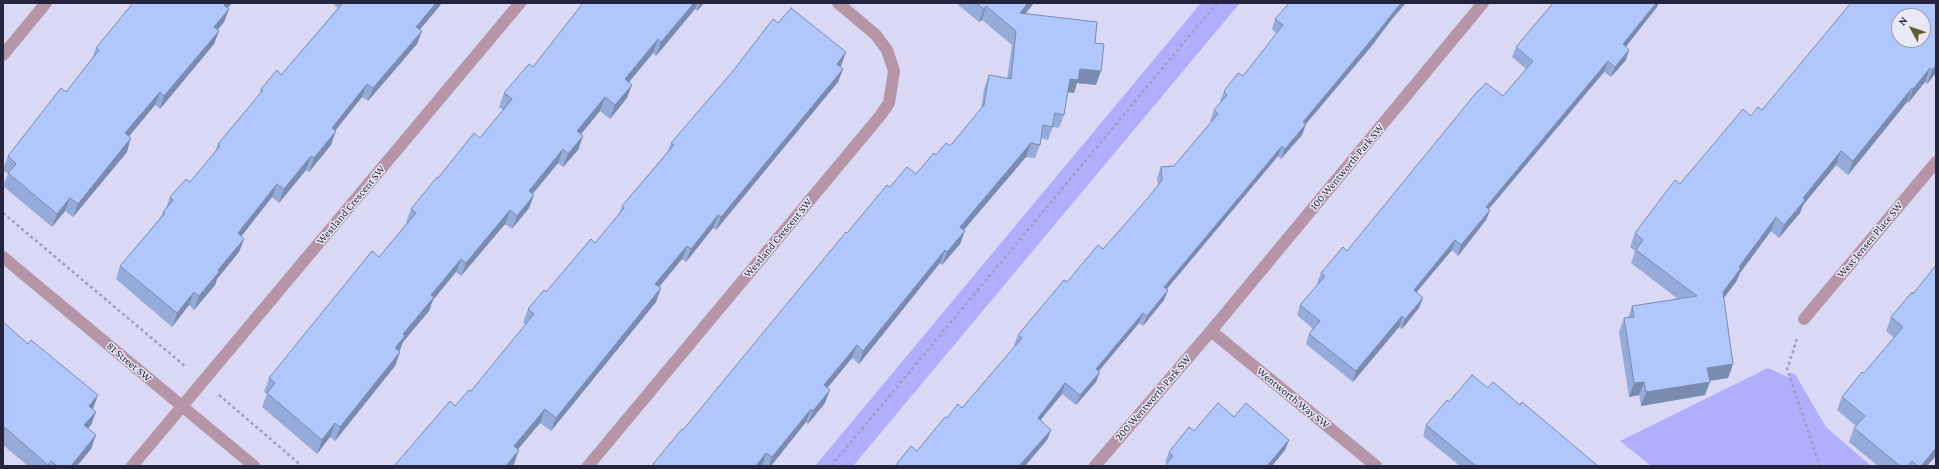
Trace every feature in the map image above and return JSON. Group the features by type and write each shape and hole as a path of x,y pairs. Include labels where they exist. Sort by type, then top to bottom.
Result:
{"street":[{"path":"3,55 46,3"},
{"name":"Westland Crescent SW","path":"132,466 204,382 520,3"},
{"name":"Westland Crescent SW","path":"588,466 889,103 894,71 887,50 876,35 838,3"},
{"name":"100 Wentworth Park SW","path":"1211,331 1484,3"},
{"name":"West Jensen Place SW","path":"1804,319 1936,162"},
{"name":"81 Street SW","path":"3,257 254,466"},
{"name":"200 Wentworth Park SW","path":"1095,466 1211,331"},
{"name":"Wentworth Way SW","path":"1211,331 1376,466"}],"path":[{"path":"831,466 1217,3"},
{"path":"3,213 302,466"},
{"path":"1804,319 1787,369 1820,466"}],"shaded area":[{"path":"1201,3 1240,3 853,466 815,466"},
{"path":"1768,368 1788,377 1790,377 1790,373 1795,374 1826,427 1871,466 1651,466 1620,441"}],"building":[{"path":"133,3 226,3 224,5 229,9 214,27 219,31 164,96 160,92 125,133 131,138 78,204 70,198 57,214 8,173 16,164 8,156 61,88 66,92 99,50 96,48"},
{"path":"343,3 436,3 416,27 422,31 373,88 367,84 332,128 336,131 314,158 311,156 284,189 277,184 238,233 244,239 218,270 219,272 199,296 194,292 177,313 120,266 165,213 163,212 173,200 170,197 186,179 190,182 220,146 218,144 263,90 261,89 277,70 281,75"},
{"path":"583,3 694,3 661,42 658,39 625,79 632,85 615,105 605,97 577,131 583,136 568,154 563,149 529,191 534,195 517,216 510,210 466,263 461,259 431,295 434,297 403,334 405,336 395,348 400,352 340,427 335,423 322,440 267,393 275,383 269,378 372,251 379,257 416,213 411,209 474,133 480,138 512,99 504,93 529,64 533,67"},
{"path":"976,3 1028,3 1020,13 1097,22 1095,43 1104,44 1101,71 1080,69 1078,80 1070,79 1064,115 1055,113 1052,127 1043,125 1040,145 1031,143 960,227 965,231 947,252 945,250 863,351 857,345 824,385 830,390 813,411 811,409 772,457 766,453 756,466 654,466 653,464 682,429 683,430 846,232 847,233 887,185 890,187 907,167 916,174 934,153 936,155 946,143 950,146 984,105 989,75 1011,79 1016,31 986,6 984,9"},
{"path":"1289,3 1401,3 1303,122 1306,124 1285,149 1282,146 1164,287 1168,290 1147,316 1143,313 1096,369 1100,372 1080,395 1065,383 1038,418 1051,430 1019,466 895,466 911,446 917,451 945,417 947,418 958,404 962,408 1022,338 1018,335 1064,280 1067,282 1098,245 1103,249 1148,198 1162,180 1161,167 1174,166 1218,114 1214,110 1227,95 1224,91 1238,73 1243,76 1283,25 1275,19"},
{"path":"1553,3 1656,3 1623,44 1629,50 1615,67 1608,61 1486,207 1490,210 1461,245 1455,240 1414,290 1423,298 1405,319 1402,316 1356,371 1309,334 1320,321 1300,305 1325,276 1321,273 1343,247 1347,251 1476,93 1486,83 1503,96 1533,61 1516,47"},
{"path":"1851,3 1936,3 1936,65 1932,70 1930,68 1913,89 1912,88 1853,161 1841,151 1803,198 1805,200 1784,225 1776,217 1739,267 1741,268 1723,292 1733,364 1707,368 1710,382 1646,392 1644,382 1634,383 1624,318 1634,317 1632,306 1697,296 1636,250 1643,240 1635,233 1675,180 1680,184 1743,109 1751,116 1758,107 1762,110"},
{"path":"791,8 846,52 837,64 843,69 721,217 718,215 691,249 687,246 655,284 661,288 556,418 545,409 514,446 519,450 506,466 394,466 450,401 455,406 469,390 471,391 534,314 528,309 544,290 546,292 591,239 595,243 624,208 622,206 674,145 671,143 733,71 773,19 778,23"},
{"path":"1936,265 1936,448 1921,466 1918,466 1912,461 1907,466 1900,466 1854,428 1865,416 1842,397 1862,372 1864,373 1903,327 1891,317 1912,292 1913,294"},
{"path":"3,322 28,344 31,340 98,395 89,406 96,412 84,425 96,435 71,466 57,466 51,461 48,465 4,427 3,428"},
{"path":"1472,375 1488,388 1493,382 1520,405 1522,402 1598,466 1476,466 1426,425 1447,400 1449,402"},
{"path":"1218,403 1234,417 1246,403 1289,440 1267,466 1165,466 1173,456 1169,452 1189,427 1194,431"}]}
